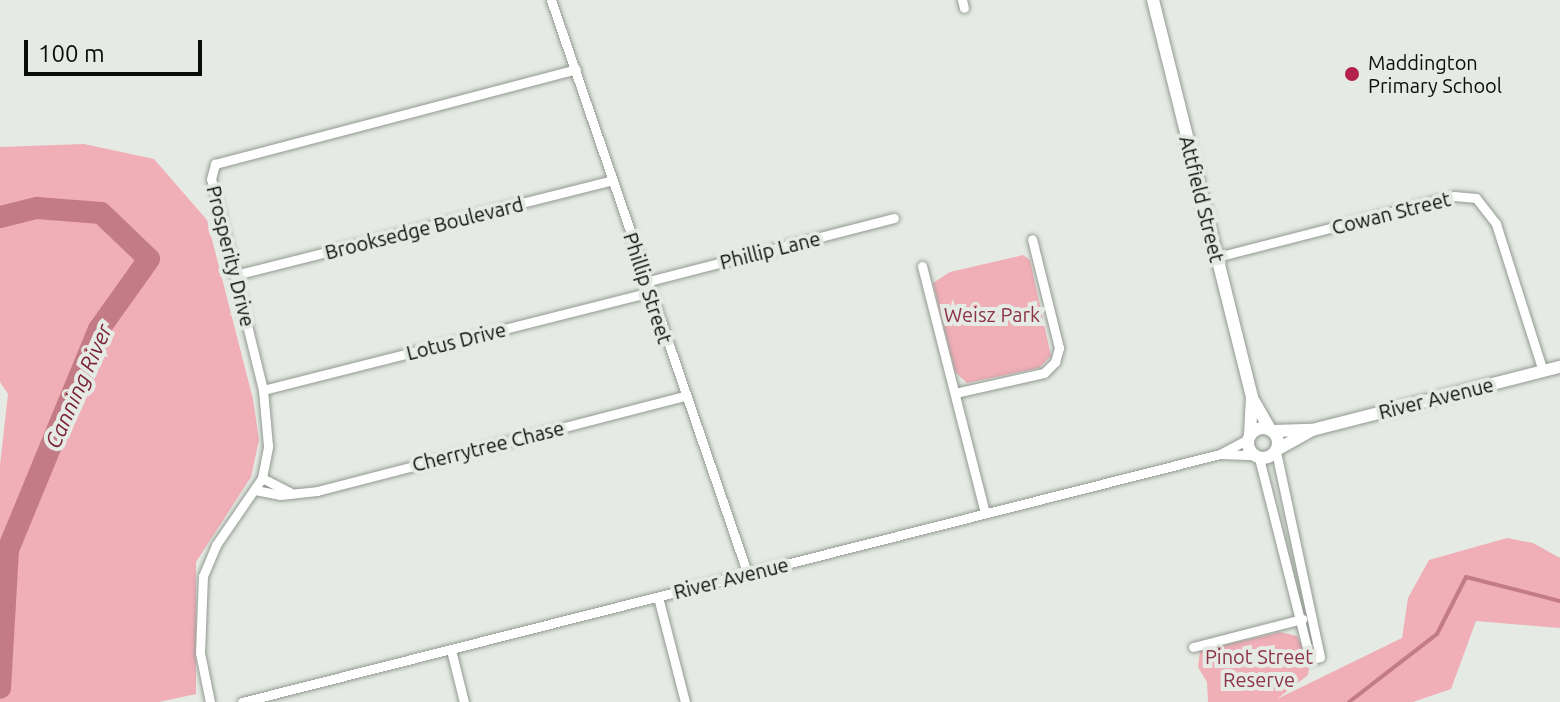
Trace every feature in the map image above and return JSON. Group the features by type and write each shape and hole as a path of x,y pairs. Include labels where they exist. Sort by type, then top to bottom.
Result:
{"street":[{"name":"Phillip Street","path":"551,0 684,396 748,575"},
{"name":"Attfield Street","path":"1153,0 1252,398 1272,430 1277,450"},
{"name":"Prosperity Drive","path":"210,702 200,653 203,576 216,545 262,478 268,446 263,390 211,179 221,159 576,69"},
{"name":"Brooksedge Boulevard","path":"235,275 612,180"},
{"name":"Cowan Street","path":"1217,257 1454,196 1476,198 1496,224 1543,371"},
{"name":"Phillip Lane","path":"645,282 894,218"},
{"path":"955,393 1044,373 1055,362 1059,348 1032,239"},
{"path":"922,266 985,513"},
{"name":"Lotus Drive","path":"263,390 650,292"},
{"name":"River Avenue","path":"242,702 1220,454 1249,437 1272,430 1312,430 1560,367"},
{"name":"Cherrytree Chase","path":"255,490 292,493 317,491 684,396"},
{"name":"Attfield Street","path":"1249,437 1252,398"},
{"name":"River Avenue","path":"1220,454 1257,457 1277,450 1312,430"},
{"path":"1249,437 1257,457 1299,619 1315,658 1311,616 1277,450"},
{"path":"262,478 292,493"},
{"path":"658,597 685,702"},
{"path":"1193,647 1311,616"},
{"path":"451,650 464,702"}],"green space":[{"path":"84,144 154,159 207,220 253,399 259,440 251,477 196,562 196,694 159,702 0,702 0,465 8,394 0,382 0,147"},
{"name":"Weisz Park","path":"1023,255 1030,260 1051,356 1039,368 967,383 955,372 933,283 950,272"},
{"name":"Pinot Street Reserve","path":"1507,538 1533,543 1560,558 1560,628 1476,621 1451,689 1413,702 1208,702 1207,682 1198,667 1200,651 1280,632 1297,636 1310,660 1308,675 1277,699 1402,638 1408,598 1429,560"}],"waterway":[{"name":"Canning River","path":"0,217 37,208 101,213 149,259 99,329 8,550 0,688"},
{"path":"1349,702 1437,634 1466,577 1560,601"}],"place":[{"name":"Maddington Primary School","path":"1352,74"}]}
